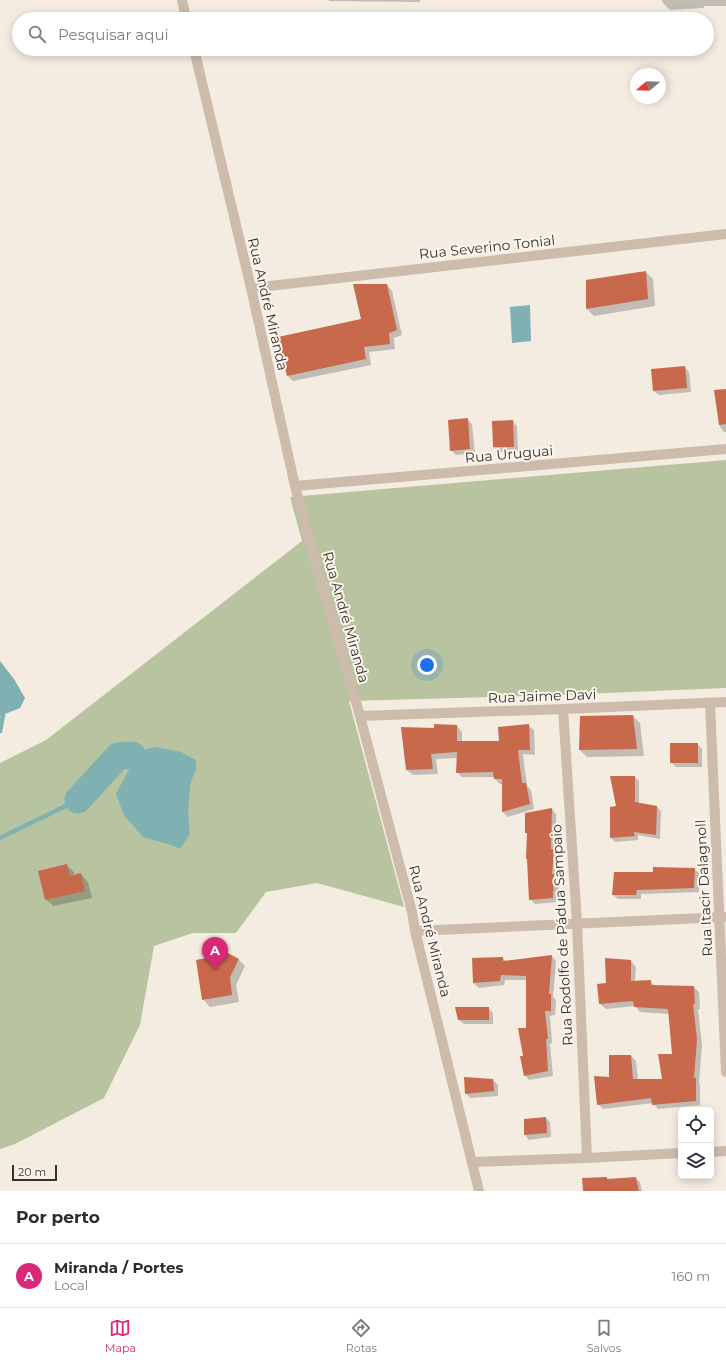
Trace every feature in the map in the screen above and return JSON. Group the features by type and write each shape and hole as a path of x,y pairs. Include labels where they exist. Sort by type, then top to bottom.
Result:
{"street":[{"path":"182,0 185,12"},
{"name":"Rua André Miranda","path":"196,56 251,288 295,486 314,558 360,716 412,912 415,931 479,1191"},
{"name":"Rua Severino Tonial","path":"251,288 726,234"},
{"name":"Rua Uruguai","path":"295,486 726,449"},
{"name":"Rua Jaime Davi","path":"360,716 563,710 726,702"},
{"name":"Rua Itacir Dalagnoll","path":"710,703 723,918 726,1072"},
{"name":"Rua Rodolfo de Pádua Sampaio","path":"563,710 577,923 587,1158"},
{"path":"415,931 723,918"},
{"path":"714,1152 726,1151"},
{"path":"472,1162 678,1153"}],"green space":[{"path":"726,460 726,688 559,695 349,701 404,907 317,883 266,892 236,933 193,933 154,946 140,1025 104,1098 15,1144 0,1149 0,763 46,740 302,541 290,497"}],"water":[{"path":"530,305 531,341 512,343 510,307"},
{"path":"0,661 14,679 25,698 20,708 0,716"},
{"path":"156,747 181,752 196,760 196,769 190,785 188,814 190,834 180,849 143,837 124,815 116,794 135,758 132,755 146,749"}],"building":[{"path":"646,271 648,299 586,309 586,280"},
{"path":"353,284 387,284 397,330 389,333 390,344 364,347 366,359 287,376 278,337 361,319"},
{"path":"685,366 687,388 653,391 651,369"},
{"path":"726,389 726,424 719,425 714,390"},
{"path":"468,418 470,449 450,451 448,420"},
{"path":"513,420 514,447 493,447 492,421"},
{"path":"633,715 637,749 579,750 580,716"},
{"path":"434,724 457,725 457,741 499,741 498,727 529,724 530,750 518,750 522,783 526,783 530,804 502,812 502,779 494,779 493,772 456,773 457,752 431,754 433,769 406,770 401,727 434,728"},
{"path":"670,743 698,743 698,763 670,763"},
{"path":"610,776 635,776 635,802 657,806 656,835 634,832 635,836 610,838 610,807 616,806"},
{"path":"552,808 551,849 554,849 552,874 554,874 553,898 529,900 525,813"},
{"path":"67,864 70,876 81,873 85,891 45,900 38,871"},
{"path":"653,867 695,868 694,888 637,890 636,895 612,895 614,872 653,872"},
{"path":"226,952 239,959 230,977 232,995 202,1000 196,960 212,957 216,962"},
{"path":"552,955 549,994 551,994 551,1011 545,1011 548,1039 546,1039 548,1071 524,1076 520,1056 523,1056 518,1028 526,1028 526,976 501,975 500,981 473,983 472,958 503,957 503,961"},
{"path":"605,958 631,960 631,981 651,980 651,985 694,986 695,1004 693,1004 697,1039 694,1078 696,1078 696,1101 652,1105 651,1098 597,1105 594,1076 609,1077 609,1055 631,1055 633,1079 662,1079 658,1054 672,1054 668,1009 634,1007 633,1001 599,1004 597,984 606,983"},
{"path":"455,1007 489,1007 489,1020 458,1020"},
{"path":"464,1077 493,1079 494,1091 465,1094"},
{"path":"546,1117 547,1133 524,1135 524,1119"},
{"path":"607,1177 607,1179 636,1177 639,1191 583,1191 582,1178"}],"waterway":[{"path":"0,731 3,715"},
{"path":"78,800 118,756 132,755"},
{"path":"0,838 78,800"}],"place":[{"name":"Miranda / Portes","path":"215,970"}]}
